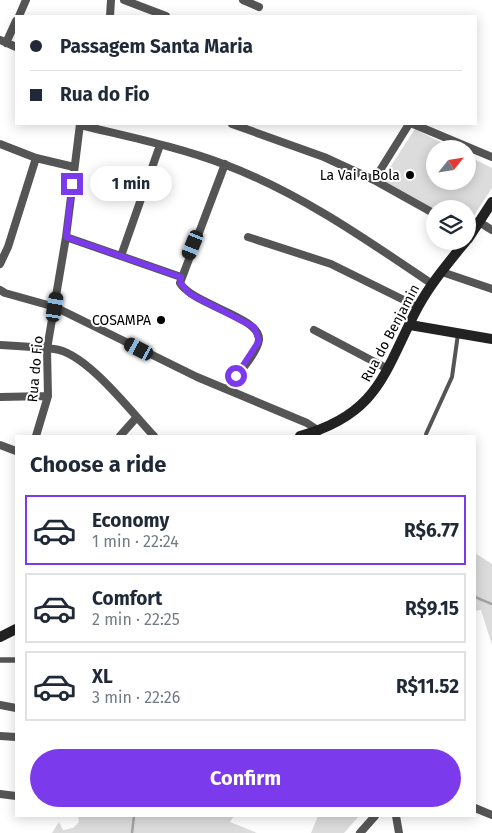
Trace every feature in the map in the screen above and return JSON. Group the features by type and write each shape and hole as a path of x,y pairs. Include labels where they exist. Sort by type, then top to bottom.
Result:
{"main road":[{"name":"Rua do Benjamin","path":"476,226 492,202"},
{"name":"Rua do Benjamin","path":"304,435 319,431 365,403 377,388 388,369 418,306 458,250"},
{"path":"410,325 492,339"},
{"path":"0,637 15,630"}],"street":[{"path":"18,15 26,0"},
{"path":"110,15 112,0"},
{"path":"124,0 163,15"},
{"path":"243,0 259,7"},
{"path":"15,23 3,41 15,47"},
{"name":"Rua do Fio","path":"36,435 48,396 47,349 66,237 80,125"},
{"path":"84,125 184,150 225,164 310,206 432,284"},
{"path":"235,125 324,157 374,180 426,209"},
{"path":"374,180 408,125"},
{"path":"415,125 492,157"},
{"path":"0,144 36,158 74,167"},
{"path":"121,256 160,145"},
{"path":"0,264 8,247 36,158"},
{"path":"225,164 180,283 190,294 248,322 258,334 259,341 254,352 227,388"},
{"path":"479,222 492,230"},
{"path":"66,237 181,277"},
{"path":"248,237 331,264 418,306"},
{"path":"442,272 492,290"},
{"path":"2,292 55,307 164,362 307,422 319,431"},
{"path":"314,330 388,369"},
{"path":"0,345 64,352 87,366 153,435"},
{"path":"0,397 48,396"},
{"path":"121,435 136,418"},
{"path":"0,445 15,451"},
{"path":"0,660 15,660"},
{"path":"0,706 15,708"},
{"path":"0,736 15,737"},
{"path":"0,794 15,796"},
{"path":"476,808 492,815"},
{"path":"360,833 374,817"},
{"path":"396,817 399,833"}],"lane":[{"path":"426,434 452,377 458,332"}],"shaded area":[{"name":"La Vai a Bola","path":"415,129 436,140 426,140 426,190 476,190 476,160 492,168 492,188 476,213 476,200 426,200 426,205 381,181"},
{"path":"476,554 492,564 492,645 481,610 476,611"},
{"path":"78,817 233,817 230,822 257,833 52,833 59,822 63,830 73,828 79,822"},
{"path":"318,817 358,817 344,833 311,833"}],"waterway":[{"path":"476,597 492,604"},
{"path":"132,833 134,817"}],"place":[{"name":"La Vai a Bola","path":"410,175"},
{"name":"COSAMPA","path":"161,320"}],"route":[{"path":"72,184 66,237 181,277 180,283 183,289 190,294 248,322 254,327 259,341 254,352 236,376"}]}
